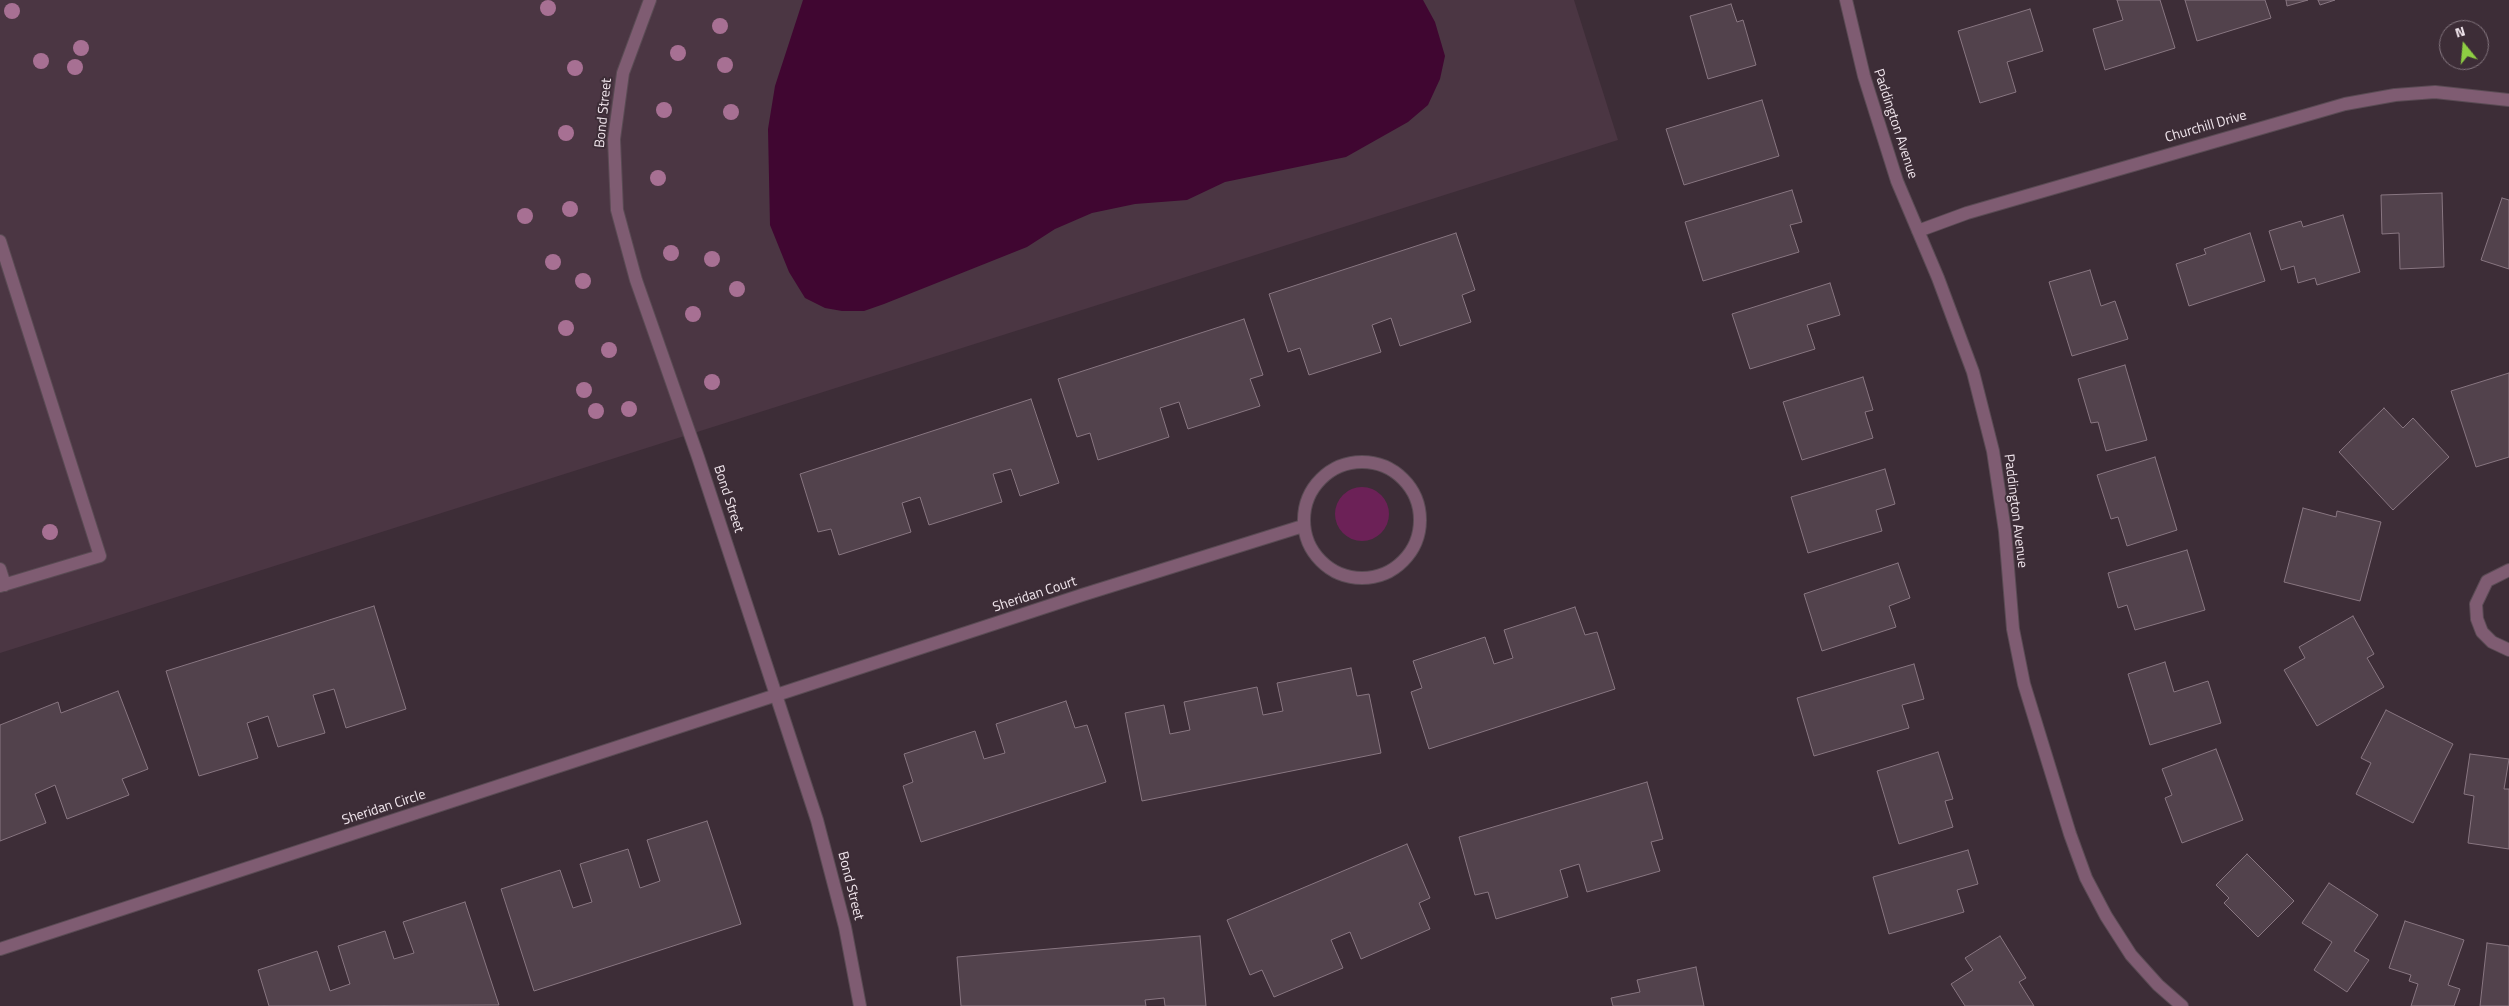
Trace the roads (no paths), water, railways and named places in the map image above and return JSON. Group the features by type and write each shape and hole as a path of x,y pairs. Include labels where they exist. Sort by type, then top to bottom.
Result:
{"street":[{"name":"Bond Street","path":"650,0 623,73 614,139 617,210 636,280 698,457 817,820 845,927 860,1006"},
{"name":"Paddington Avenue","path":"1846,0 1864,76 1881,135 1897,181 1973,372 1993,451 2005,531 2013,629 2024,684 2070,834 2086,878 2106,916 2131,955 2158,985 2182,1006"},
{"name":"Churchill Drive","path":"1918,230 1966,213 2345,104 2395,95 2435,92 2509,100"},
{"path":"0,241 100,556 2,585 0,569"},
{"path":"1361,461 1380,465 1398,474 1411,488 1419,506 1420,525 1416,544 1405,560 1390,572 1372,578 1353,578 1334,572 1319,561 1308,545 1303,526 1304,507 1312,489 1325,474 1342,465 1361,461"},
{"name":"Sheridan Court","path":"777,696 1082,595 1303,526"},
{"path":"2509,570 2488,581 2480,592 2476,604 2477,619 2482,632 2492,642 2509,650"},
{"name":"Sheridan Circle","path":"0,950 777,696"}]}
